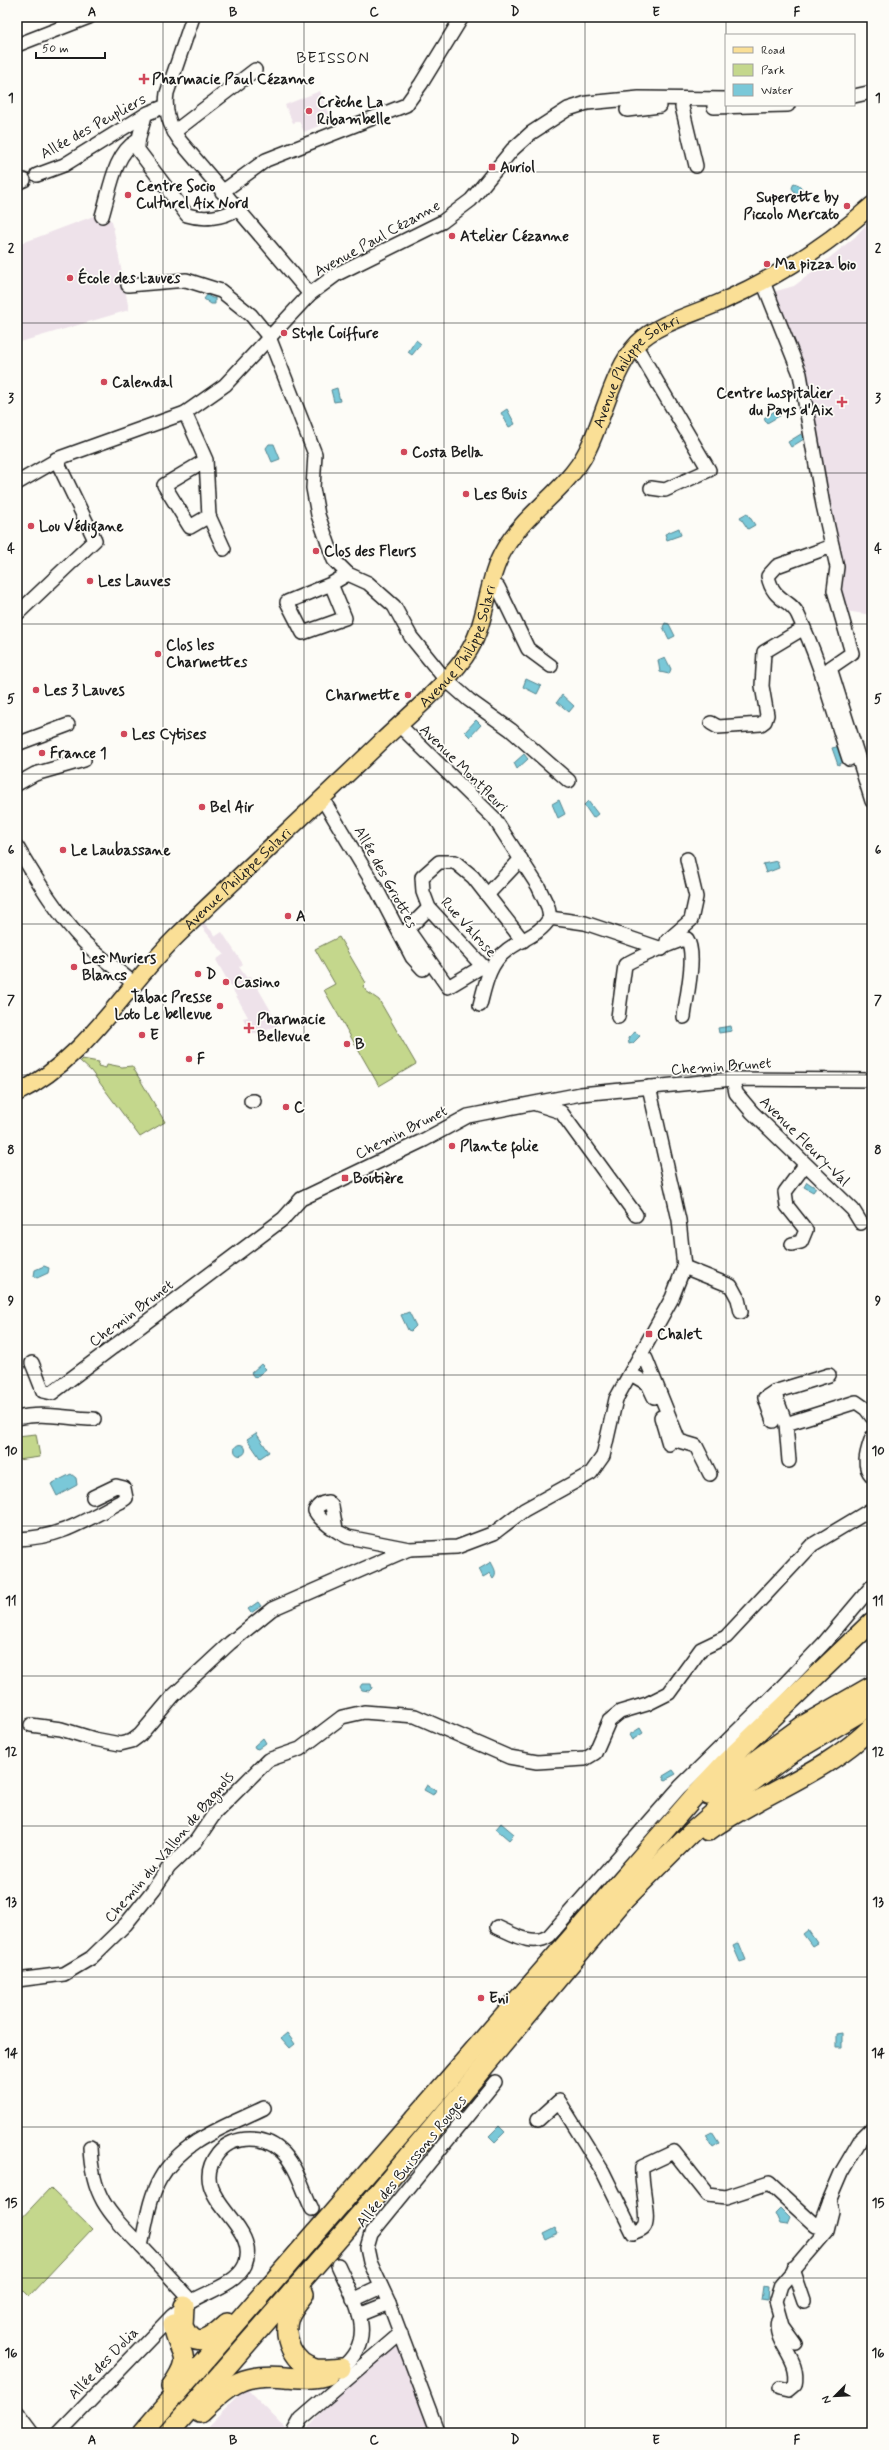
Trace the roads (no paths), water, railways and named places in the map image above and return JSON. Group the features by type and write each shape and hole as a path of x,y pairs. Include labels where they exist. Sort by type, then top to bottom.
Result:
{"highway":[{"path":"142,2433 725,1763 872,1622"},
{"path":"647,1851 722,1783 761,1754 804,1725 872,1686"},
{"path":"169,2433 368,2205 622,1902 693,1831 733,1796 790,1754 872,1705"},
{"path":"622,1902 724,1820 829,1762 872,1727"},
{"path":"340,2368 317,2369 306,2365 296,2357 288,2342 287,2325 298,2302 368,2205"},
{"path":"183,2308 182,2320 186,2333 198,2341 210,2338 293,2260"},
{"path":"138,2433 177,2380 184,2364 185,2356 175,2335 183,2308"},
{"path":"178,2433 216,2398 239,2381 264,2376 320,2377 340,2368"}],"main road":[{"name":"Avenue Philippe Solari","path":"17,1093 38,1082 83,1044 179,934 399,724 445,679 462,660 475,640 489,584 500,556 510,540 530,515 567,481 580,462 622,366 634,347 646,335 763,282 819,247 872,205"}],"street":[{"path":"17,45 89,17"},
{"path":"193,17 170,79 166,106 174,132 222,192 310,294"},
{"path":"222,192 266,160 406,105 421,84 462,17"},
{"path":"174,132 255,70"},
{"path":"855,96 872,92"},
{"name":"Avenue Paul Cézanne","path":"17,483 56,459 185,412 225,386 310,294 337,274 442,222 471,200 512,150 531,133 568,109 587,102 639,98 725,99"},
{"name":"Allée des Peupliers","path":"37,175 64,165 145,115 166,106"},
{"path":"627,110 659,106 735,106"},
{"path":"682,107 696,166"},
{"path":"145,115 143,127 138,140 138,150 187,215 194,217 225,216 237,209"},
{"path":"102,216 122,153 129,145 138,140"},
{"path":"128,285 186,280 221,290 251,315 269,337 315,454 313,488 318,515 334,560 348,574 368,583 394,606 411,636 445,679 470,700 511,730 569,781"},
{"path":"763,282 800,374 837,567 834,590 852,653 830,668 872,800"},
{"path":"634,347 640,353 709,470 664,490 650,488"},
{"path":"185,412 206,460 209,516 224,549"},
{"path":"17,614 95,540 56,459"},
{"path":"206,460 164,485 190,527 209,516"},
{"path":"832,546 777,566 768,576 774,591 798,613 819,666 849,759"},
{"path":"331,584 345,618 303,633 287,602 331,584 348,574"},
{"path":"489,584 498,587 528,649 551,666"},
{"path":"711,723 718,727 761,724 765,721 767,715 762,686 764,652 804,628"},
{"name":"Avenue Montfleuri","path":"399,724 494,818 538,886 548,907 550,918"},
{"path":"17,744 68,726"},
{"path":"17,784 35,774 84,760"},
{"name":"Allée des Griottes","path":"322,798 377,890 412,957 423,969"},
{"path":"17,847 50,901 68,923 100,957 134,984"},
{"path":"487,895 521,859"},
{"path":"662,949 668,940 691,920 696,897 687,859"},
{"name":"Rue Valrose","path":"486,969 428,908 423,892 422,877 439,862 455,862 473,877 524,941"},
{"path":"428,908 409,928 410,933 448,987 486,969 505,951 538,933 550,918 585,923 662,949"},
{"path":"618,1017 625,965 630,960 662,949 680,939 687,939 691,944 691,960 684,1017"},
{"path":"480,1005 486,969"},
{"name":"Chemin Brunet","path":"32,1363 43,1391 52,1393 282,1219 301,1199 424,1140 468,1116 536,1104 581,1094 734,1079 872,1080"},
{"name":"Avenue Fleury-Val","path":"734,1079 736,1093 752,1112 853,1210 861,1223"},
{"path":"336,1529 348,1537 410,1549 442,1549 472,1542 494,1533 524,1510 591,1473 603,1456 616,1399 672,1298 684,1267 679,1220 649,1087"},
{"path":"536,1104 561,1112 636,1215"},
{"path":"792,1244 801,1242 806,1230 787,1206 785,1192 805,1165"},
{"path":"684,1267 731,1286 738,1299 741,1312"},
{"path":"640,1358 646,1360 679,1441 696,1446 710,1474"},
{"path":"631,1374 648,1384 664,1426 669,1444"},
{"path":"772,1421 764,1398 774,1392 829,1375"},
{"path":"774,1392 786,1424 788,1461"},
{"path":"786,1424 856,1402 872,1417"},
{"path":"17,1418 34,1414 75,1419 94,1419"},
{"path":"872,1437 866,1459 869,1472 872,1476"},
{"path":"17,1539 51,1536 66,1531 120,1502 126,1498 126,1493 124,1488 116,1486 93,1497"},
{"name":"Chemin du Vallon de Bagnols","path":"17,1980 64,1974 91,1958 126,1924 154,1889 168,1867 196,1841 215,1813 268,1760 300,1749 342,1717 364,1712 416,1716 509,1758 538,1762 584,1759 595,1753 609,1721 620,1712 647,1704 669,1693 701,1649 726,1637 812,1545 872,1509"},
{"path":"31,1725 61,1728 94,1739 120,1744 132,1741 140,1735 173,1696 230,1643 272,1609 410,1549"},
{"path":"497,1927 526,1940 539,1941 549,1936 680,1787 777,1692 824,1643 872,1586"},
{"name":"Allée des Buissons Rouges","path":"438,2433 389,2302 368,2254 371,2234 495,2082"},
{"path":"538,2120 559,2101 603,2172 633,2233 644,2227 647,2220 640,2178 642,2167 674,2152 708,2195 726,2197 769,2183 816,2226 822,2220 841,2173 861,2139 872,2128"},
{"path":"141,2246 156,2189 160,2179 176,2158 202,2138 264,2108"},
{"name":"Allée des Dolia","path":"59,2433 183,2308 236,2277 241,2272 247,2259 245,2238 239,2228 220,2206 212,2190 211,2168 222,2149 237,2140 250,2139 271,2144 286,2157 312,2208"},
{"path":"90,2147 91,2164 98,2193 117,2221 141,2246 183,2308"},
{"path":"796,2344 783,2326 776,2300 781,2285 793,2269 827,2231 832,2211 829,2201"},
{"path":"338,2265 354,2300 359,2315 362,2337 360,2346 350,2361 340,2368"},
{"path":"793,2269 804,2301"},
{"path":"354,2300 382,2287"},
{"path":"359,2315 389,2302"},
{"path":"780,2312 776,2327 798,2374 795,2385 789,2390 780,2388"},
{"path":"293,2433 301,2419 401,2333"},
{"path":"17,2413 32,2433"}],"water":[{"path":"794,183 799,185 803,192 798,197 792,188"},
{"path":"207,295 215,298 215,304 211,304 204,299"},
{"path":"416,340 421,344 412,355 408,352"},
{"path":"337,388 340,401 334,402 331,390"},
{"path":"507,409 515,424 509,427 501,413"},
{"path":"778,409 781,415 767,423 764,418"},
{"path":"801,434 804,439 791,447 788,442"},
{"path":"269,444 274,444 280,459 272,462 266,448"},
{"path":"747,513 755,525 748,529 740,517"},
{"path":"679,528 681,535 667,540 665,534"},
{"path":"665,623 669,624 675,636 669,639 663,627"},
{"path":"665,657 671,669 669,674 660,672 658,660"},
{"path":"526,679 541,686 537,694 523,687"},
{"path":"562,695 574,706 569,712 557,702"},
{"path":"476,720 481,725 470,737 465,732"},
{"path":"840,746 845,761 838,765 832,748"},
{"path":"524,754 528,759 517,769 514,763"},
{"path":"559,800 565,814 558,818 552,804"},
{"path":"588,801 598,814 593,818 584,805"},
{"path":"777,861 779,868 766,873 763,864"},
{"path":"731,1026 732,1031 719,1033 718,1028"},
{"path":"635,1032 640,1036 633,1043 629,1044 628,1038"},
{"path":"807,1182 816,1188 813,1192 804,1187"},
{"path":"44,1266 49,1268 48,1273 37,1278 34,1276 35,1270"},
{"path":"409,1312 416,1326 411,1331 408,1330 401,1315"},
{"path":"261,1364 266,1369 255,1378 251,1373"},
{"path":"256,1433 269,1452 260,1458 247,1439"},
{"path":"238,1445 242,1445 244,1446 244,1454 238,1455 235,1452 235,1448"},
{"path":"71,1474 76,1478 77,1485 57,1496 51,1484"},
{"path":"491,1562 495,1570 493,1578 490,1573 483,1577 479,1569"},
{"path":"258,1602 261,1606 251,1613 248,1609"},
{"path":"362,1684 371,1684 372,1688 369,1691 362,1690 360,1687"},
{"path":"640,1728 643,1733 632,1740 629,1735"},
{"path":"263,1738 266,1743 258,1749 255,1748 254,1746"},
{"path":"673,1770 676,1774 665,1780 663,1776"},
{"path":"427,1785 436,1790 433,1795 424,1790"},
{"path":"501,1823 514,1834 509,1840 496,1829"},
{"path":"808,1930 817,1943 812,1946 803,1934"},
{"path":"739,1943 746,1960 740,1962 733,1946"},
{"path":"287,2033 295,2044 290,2048 281,2038"},
{"path":"842,2033 842,2047 836,2047 836,2034"},
{"path":"499,2126 505,2132 495,2142 489,2136"},
{"path":"712,2132 719,2143 713,2147 706,2135"},
{"path":"780,2208 790,2218 787,2225 780,2224 775,2213"},
{"path":"555,2228 558,2234 546,2240 543,2234"},
{"path":"763,2286 768,2287 767,2301 761,2300"}],"tunnel":[{"path":"312,2209 333,2254"}],"place":[{"name":"Pharmacie Paul Cézanne","path":"144,79"},
{"name":"Crèche La Ribambelle","path":"309,111"},
{"name":"Auriol","path":"492,167"},
{"name":"Centre Socio Culturel Aix Nord","path":"128,195"},
{"name":"Superette by Piccolo Mercato","path":"847,206"},
{"name":"Atelier Cézanne","path":"452,236"},
{"name":"Ma pizza bio","path":"767,264"},
{"name":"École des Lauves","path":"70,278"},
{"name":"Style Coiffure","path":"284,333"},
{"name":"Calendal","path":"104,382"},
{"name":"Centre hospitalier du Pays d'Aix","path":"842,402"},
{"name":"Costa Bella","path":"404,452"},
{"name":"Les Buis","path":"466,494"},
{"name":"Lou Védigane","path":"31,526"},
{"name":"Clos des Fleurs","path":"316,551"},
{"name":"Les Lauves","path":"90,581"},
{"name":"Clos les Charmettes","path":"158,654"},
{"name":"Les 3 Lauves","path":"36,690"},
{"name":"Charmette","path":"408,695"},
{"name":"Les Cytises","path":"124,734"},
{"name":"France 1","path":"42,753"},
{"name":"Bel Air","path":"202,807"},
{"name":"Le Laubassane","path":"63,850"},
{"name":"A","path":"288,916"},
{"name":"Les Muriers Blancs","path":"74,967"},
{"name":"D","path":"198,974"},
{"name":"Casino","path":"226,982"},
{"name":"Tabac Presse Loto Le bellevue","path":"220,1006"},
{"name":"Pharmacie Bellevue","path":"249,1028"},
{"name":"E","path":"142,1035"},
{"name":"B","path":"347,1044"},
{"name":"F","path":"189,1059"},
{"name":"C","path":"286,1107"},
{"name":"Plante folie","path":"452,1146"},
{"name":"Boutière","path":"345,1178"},
{"name":"Chalet","path":"649,1334"},
{"name":"Eni","path":"481,1998"}],"district":[{"name":"BEISSON","path":"333,57"}]}
